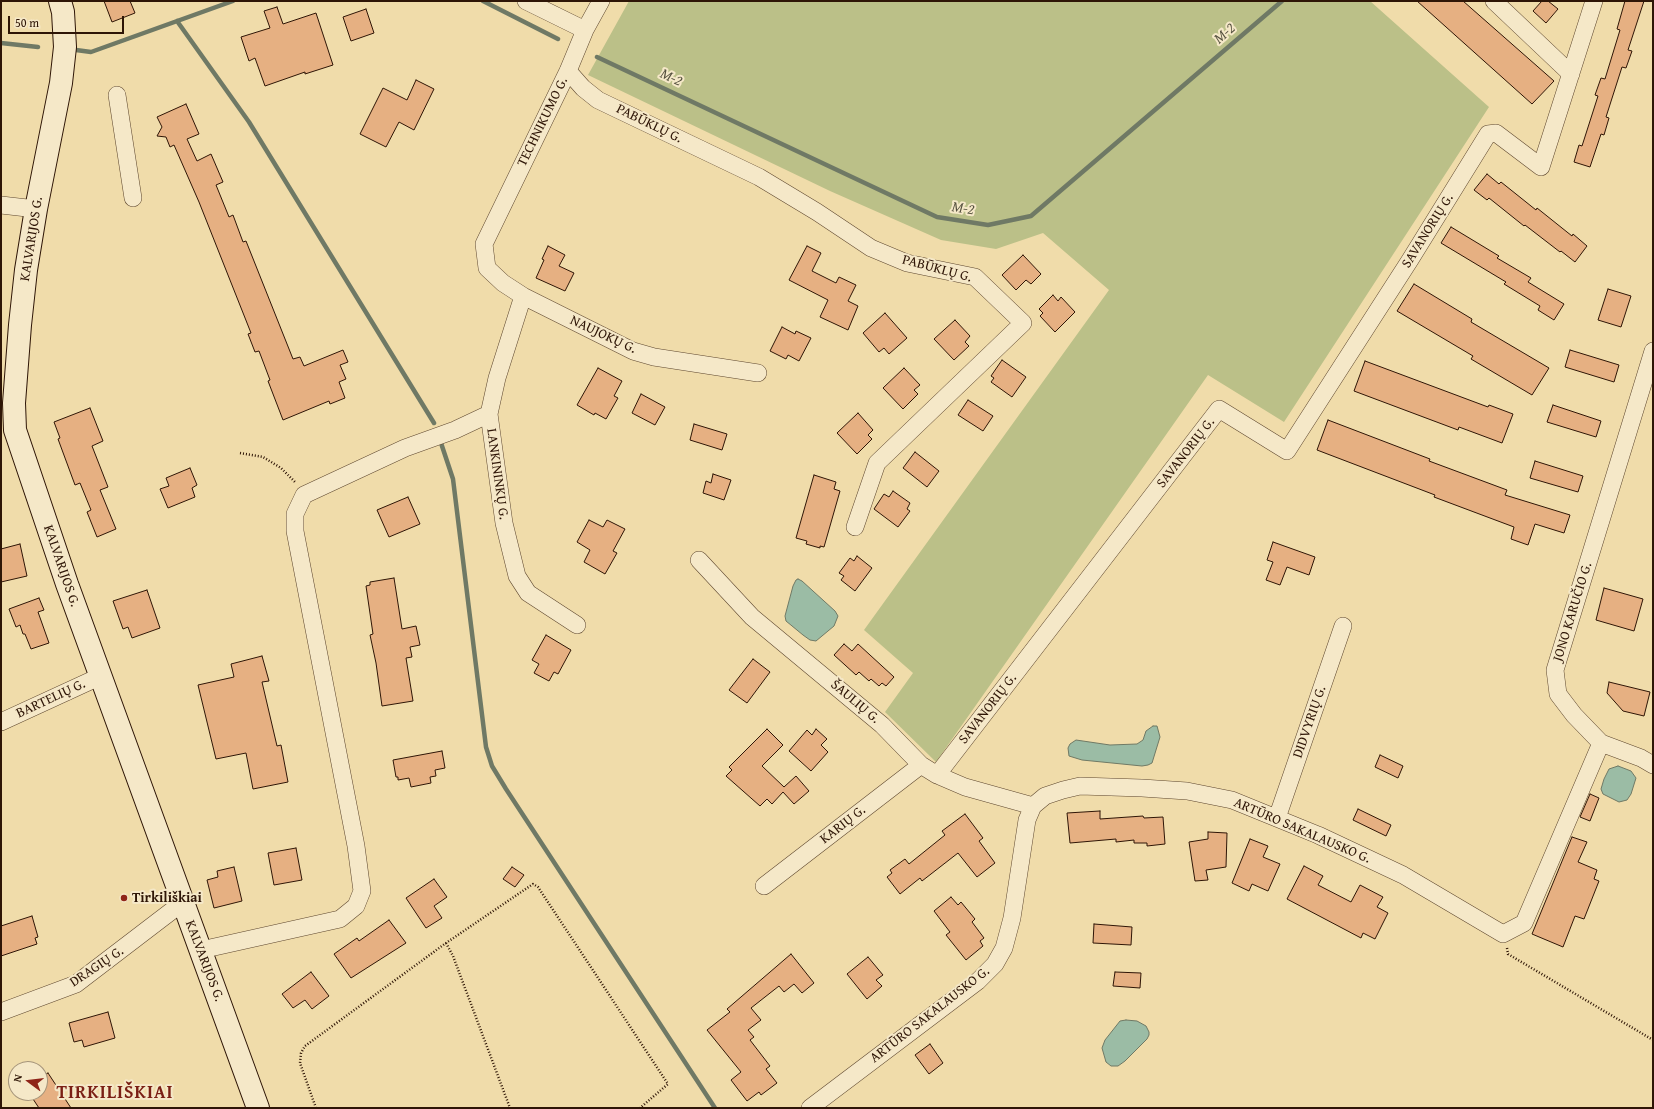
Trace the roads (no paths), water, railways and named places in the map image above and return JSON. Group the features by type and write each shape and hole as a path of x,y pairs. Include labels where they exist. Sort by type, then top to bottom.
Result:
{"main road":[{"name":"KALVARIJOS G.","path":"60,1 63,12 65,46 62,83 36,209 26,270 14,403 15,430 64,575 182,904 201,950 258,1108"}],"street":[{"path":"526,1 585,30"},
{"name":"TECHNIKUMO G.","path":"484,244 568,71 585,30 601,1"},
{"path":"1494,1 1571,74 1594,1"},
{"name":"PABŪKLŲ G.","path":"568,71 598,100 760,177 817,212 871,248 907,263 975,277 1023,323 877,463 855,528"},
{"name":"SAVANORIŲ G.","path":"937,775 1219,409 1287,451 1410,260 1488,134 1496,133 1541,167 1571,74"},
{"path":"117,95 133,198"},
{"path":"1,205 36,209"},
{"name":"NAUJOKŲ G.","path":"484,244 487,268 503,283 523,296 633,351 654,357 758,373"},
{"name":"LANKININKŲ G.","path":"523,296 497,378 489,414 504,524 517,576 528,592 577,626"},
{"name":"JONO KARUČIO G.","path":"1601,743 1574,715 1558,694 1555,670 1653,351"},
{"path":"201,950 340,919 356,906 362,891 356,846 295,531 295,514 304,495 405,448 455,430 489,414"},
{"name":"ŠAULIŲ G.","path":"700,560 752,617 882,726 921,765 937,775 965,787 1033,806"},
{"name":"DIDVYRIŲ G.","path":"1277,818 1343,626"},
{"name":"BARTELIŲ G.","path":"1,722 101,676"},
{"path":"1601,743 1641,758 1653,766"},
{"name":"ARTŪRO SAKALAUSKO G.","path":"810,1108 978,981 995,964 1004,948 1010,926 1027,820 1033,806 1045,796 1080,786 1187,791 1232,800 1318,835 1403,875 1503,934 1524,923 1601,743"},
{"name":"KARIŲ G.","path":"764,886 921,765"},
{"name":"DRAGIŲ G.","path":"1,1012 76,984 182,904"}],"waterway":[{"name":"M-2","path":"76,50 91,52 233,1"},
{"name":"M-2","path":"483,1 558,39"},
{"name":"M-2","path":"597,57 937,217 988,225 1031,216 1282,1"},
{"path":"177,21 249,122 434,423"},
{"name":"M-2","path":"1,43 38,47"},
{"path":"441,443 453,479 486,747 492,766 715,1108"}],"place":[{"name":"Tirkiliškiai","path":"124,898"}],"district":[{"name":"TIRKILIŠKIAI","path":"115,1093"}]}
